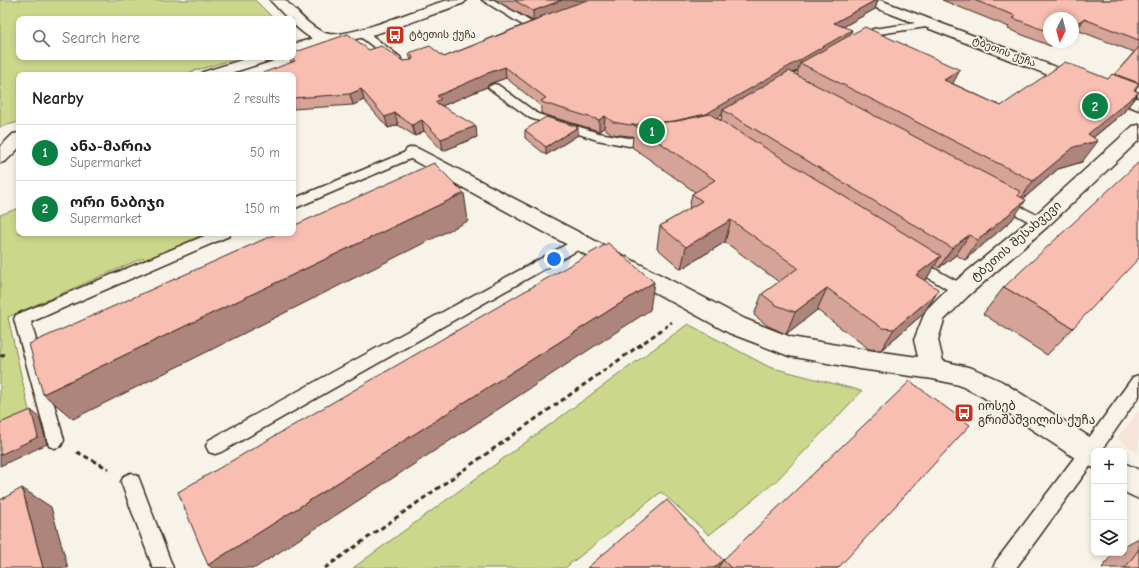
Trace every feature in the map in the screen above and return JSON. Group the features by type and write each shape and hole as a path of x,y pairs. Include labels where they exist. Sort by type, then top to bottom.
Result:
{"street":[{"path":"277,0 294,16"},
{"path":"296,48 326,39 362,33 460,0"},
{"name":"ტბეთის ქუჩა","path":"868,0 1139,105"},
{"path":"296,17 312,32 326,39"},
{"path":"219,72 257,60"},
{"path":"0,139 16,135"},
{"name":"ტბეთის შესახვევი","path":"933,369 926,340 934,316 960,290 1136,137"},
{"path":"0,156 16,141"},
{"path":"413,153 736,326 789,346 963,375 992,388 1091,453"},
{"path":"1127,478 1139,486"}],"lane":[{"path":"487,0 532,27 554,19"},
{"path":"849,47 876,31 930,24"},
{"path":"362,33 404,65"},
{"path":"494,87 534,116 597,136 629,142 666,139"},
{"path":"296,203 413,153"},
{"path":"991,196 1040,222"},
{"path":"55,440 22,319 217,236"},
{"path":"215,446 580,242"},
{"path":"906,257 960,290"},
{"path":"1096,448 1139,382"},
{"path":"1003,568 1091,455"},
{"path":"132,482 163,568"}],"path":[{"path":"325,568 697,305"},
{"path":"55,440 132,482"}],"shaded area":[{"path":"1139,411 1139,454 1117,438"}],"green space":[{"path":"0,0 255,0 271,16 16,16 16,60 231,60 190,72 16,72 16,123 0,127"},
{"path":"16,209 16,236 206,236 145,262 143,258 8,317 30,415 0,428 0,215"},
{"path":"688,324 769,367 862,391 775,482 709,535 661,492 565,568 353,568"}],"building":[{"path":"514,0 562,0 533,11"},
{"path":"587,0 876,0 834,23 852,30 706,114 674,121 630,125 613,122 605,116 599,120 544,103 541,101 546,98 505,67 437,96 441,99 435,102 476,126 441,139 422,120 412,125 395,113 385,117 361,89 350,94 296,98 296,72 265,72 295,61 294,60 296,60 296,52 348,34 369,50 381,46 403,61 412,60 413,57 409,53 430,46 444,57 542,18 540,17"},
{"path":"974,0 1139,0 1139,40 1084,19 1079,22 1079,12 1043,12 1043,30 1013,18 1016,16"},
{"path":"865,27 960,70 944,80 1001,106 1065,62 1108,79 1112,74 1139,84 1134,90 1139,92 1088,134 1098,141 1074,147 1033,181 800,63"},
{"path":"1139,47 1139,83 1115,74"},
{"path":"789,71 1021,192 1017,195 1026,200 978,240 969,235 952,248 723,110"},
{"path":"710,114 941,256 916,275 938,289 937,293 894,329 882,328 827,288 795,312 776,305 762,294 798,268 731,220 686,247 660,226 702,201 692,194 715,180 634,125 677,121"},
{"path":"546,117 578,127 546,147 525,130"},
{"path":"1139,162 1139,258 1073,328 1004,287"},
{"path":"434,163 464,193 43,394 29,344 271,236 296,236 296,225"},
{"path":"608,243 654,282 208,565 178,492"},
{"path":"910,381 970,425 838,568 731,568 723,560"},
{"path":"31,410 38,437 0,455 0,423"},
{"path":"22,488 43,568 0,568 0,500"},
{"path":"667,500 723,560 714,568 587,568"},
{"path":"1139,549 1139,568 1125,568"}],"place":[{"name":"ტბეთის ქუჩა","path":"395,35"},
{"name":"ორი ნაბიჯი","path":"1095,106"},
{"name":"ანა-მარია","path":"652,131"},
{"name":"იოსებ გრიშაშვილის ქუჩა","path":"964,413"}]}
